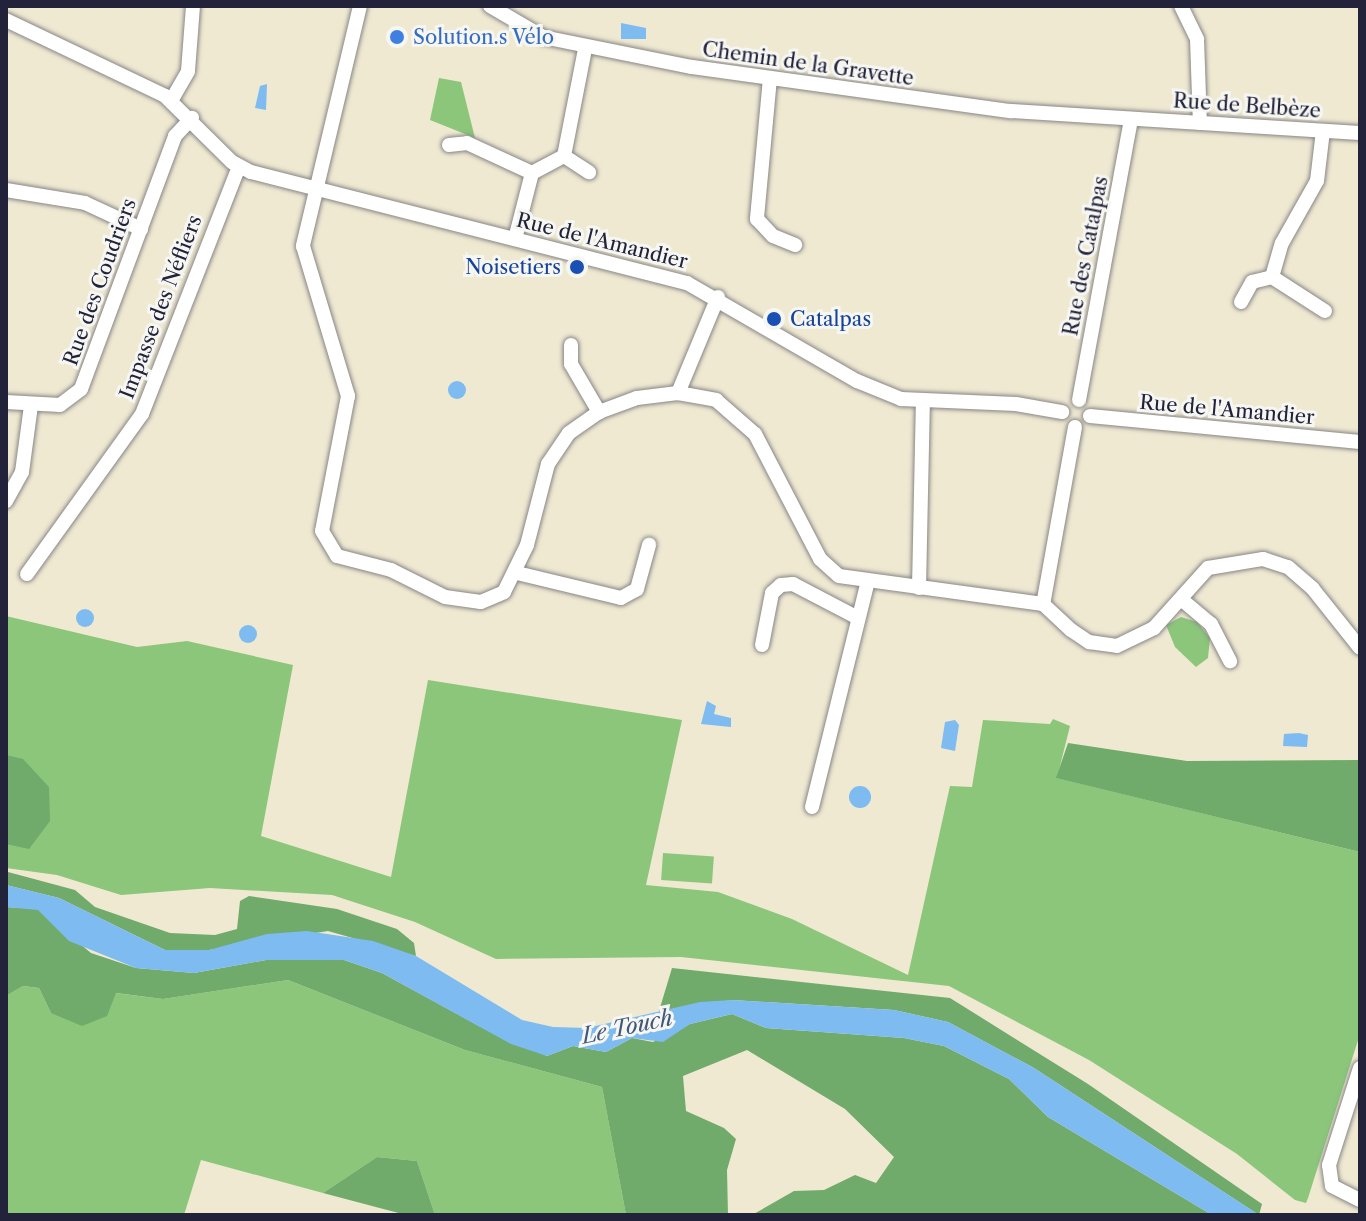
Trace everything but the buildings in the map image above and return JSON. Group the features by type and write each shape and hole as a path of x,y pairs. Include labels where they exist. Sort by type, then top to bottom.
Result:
{"street":[{"name":"Rue des Coudriers","path":"6,402 60,405 81,389 175,136 187,77 193,6"},
{"path":"360,6 303,246 305,267 348,396 322,531 327,545 337,556 391,570 445,597 481,602 504,592 517,573 548,464 569,433 599,412 637,398 678,393 716,400 755,434 820,559 839,576 867,584 1043,604 1089,642 1117,646 1154,628 1208,568 1263,559 1288,567 1313,589 1360,648"},
{"name":"Chemin de la Gravette","path":"490,6 543,37 585,49 1011,111 1131,119"},
{"path":"1181,6 1197,39 1200,123"},
{"path":"6,20 182,110 239,167"},
{"path":"564,156 585,49"},
{"path":"770,78 757,219 773,236 795,245"},
{"name":"Rue de Belbèze","path":"1131,119 1360,133"},
{"name":"Rue des Catalpas","path":"1079,400 1131,119"},
{"path":"1272,277 1282,243 1317,181 1323,131"},
{"path":"449,145 467,143 532,173"},
{"path":"564,156 589,172"},
{"path":"515,239 532,173 564,156"},
{"name":"Rue de l'Amandier","path":"239,167 687,283 718,297 857,381 923,404 1016,404 1062,412"},
{"name":"Impasse des Néfliers","path":"27,574 142,414 239,167"},
{"path":"6,190 85,203 141,229"},
{"path":"1241,302 1252,282 1272,277 1325,311"},
{"path":"678,393 683,371 718,297"},
{"path":"571,345 571,364 599,412"},
{"path":"1043,604 1075,427 1090,416 1087,404 1079,400 1069,401 1062,412 1066,423 1075,427"},
{"path":"919,588 923,404"},
{"path":"6,501 22,472 31,405"},
{"name":"Rue de l'Amandier","path":"1090,416 1360,442"},
{"path":"517,573 621,598 637,589 649,545"},
{"path":"762,645 772,593 781,585 793,584 856,617 863,615 867,584"},
{"path":"1181,599 1211,624 1230,661"},
{"path":"812,807 856,617"},
{"path":"1360,1068 1329,1165 1332,1186 1360,1200"}],"green space":[{"path":"439,78 461,82 475,138 430,120"},
{"path":"6,616 137,647 187,641 293,665 261,836 391,877 428,680 682,720 646,885 718,892 792,919 908,975 950,786 972,787 983,720 1050,724 1053,719 1070,726 1057,778 1360,852 1360,1034 1306,1203 1295,1200 1237,1154 1089,1060 949,986 681,957 496,959 415,922 332,895 210,888 121,895 57,875 6,868"},
{"path":"1181,617 1197,622 1210,638 1208,658 1196,667 1175,647 1166,625"},
{"path":"1068,743 1187,761 1360,760 1360,852 1056,778"},
{"path":"6,755 23,759 49,787 50,821 29,849 6,844"},
{"path":"663,853 714,857 712,883 661,880"},
{"path":"8,872 75,890 95,907 170,933 215,935 237,929 240,901 249,896 337,909 397,929 414,943 416,956 328,931 209,950 165,950 59,898 6,885"},
{"path":"6,907 38,909 91,953 136,968 194,973 266,960 344,960 382,973 479,1026 547,1056 573,1046 606,1052 632,1038 653,1042 690,1024 732,1014 766,1028 904,1038 944,1046 1009,1079 1048,1117 1212,1215 752,1215 794,1191 824,1190 855,1175 876,1183 894,1157 845,1109 747,1050 683,1076 686,1111 724,1128 736,1139 727,1170 728,1215 626,1215 602,1087 465,1050 288,980 163,999 116,993 107,1016 82,1026 51,1013 39,988 23,986 6,996"},
{"path":"672,968 950,998 1088,1084 1262,1204 1259,1215 1034,1068 948,1022 894,1010 732,1000 659,1011"},
{"path":"288,980 465,1050 602,1087 626,1215 435,1215 417,1161 377,1157 323,1193 201,1160 184,1215 6,1215 6,996 23,986 39,988 51,1013 115,993 163,999"},
{"path":"377,1157 417,1161 435,1215 406,1215 323,1193"}],"water":[{"path":"621,23 646,28 646,39 621,39"},
{"path":"267,84 266,110 255,108 260,86"},
{"path":"457,381 466,390 457,399 448,390"},
{"path":"85,609 94,618 85,627 76,618"},
{"path":"248,625 257,634 248,643 239,634"},
{"path":"707,701 716,706 714,714 731,718 731,727 701,724"},
{"path":"955,720 959,725 955,751 941,748 945,722"},
{"path":"1284,734 1308,735 1307,747 1283,746"},
{"path":"860,786 868,789 871,797 868,805 860,808 852,805 849,797 852,789"},
{"name":"Le Touch","path":"6,885 59,898 165,950 209,950 267,934 307,931 373,941 416,956 522,1020 553,1027 587,1028 700,1002 732,1000 894,1010 948,1022 1034,1068 1259,1215 1212,1215 1048,1117 1009,1079 944,1046 904,1038 766,1028 732,1014 690,1024 663,1042 632,1038 606,1052 573,1046 547,1056 511,1044 382,973 344,960 266,960 194,973 136,968 69,941 38,910 6,907"}],"place":[{"name":"Solution.s Vélo","path":"397,37"},
{"name":"Noisetiers","path":"577,267"},
{"name":"Catalpas","path":"774,319"}]}
